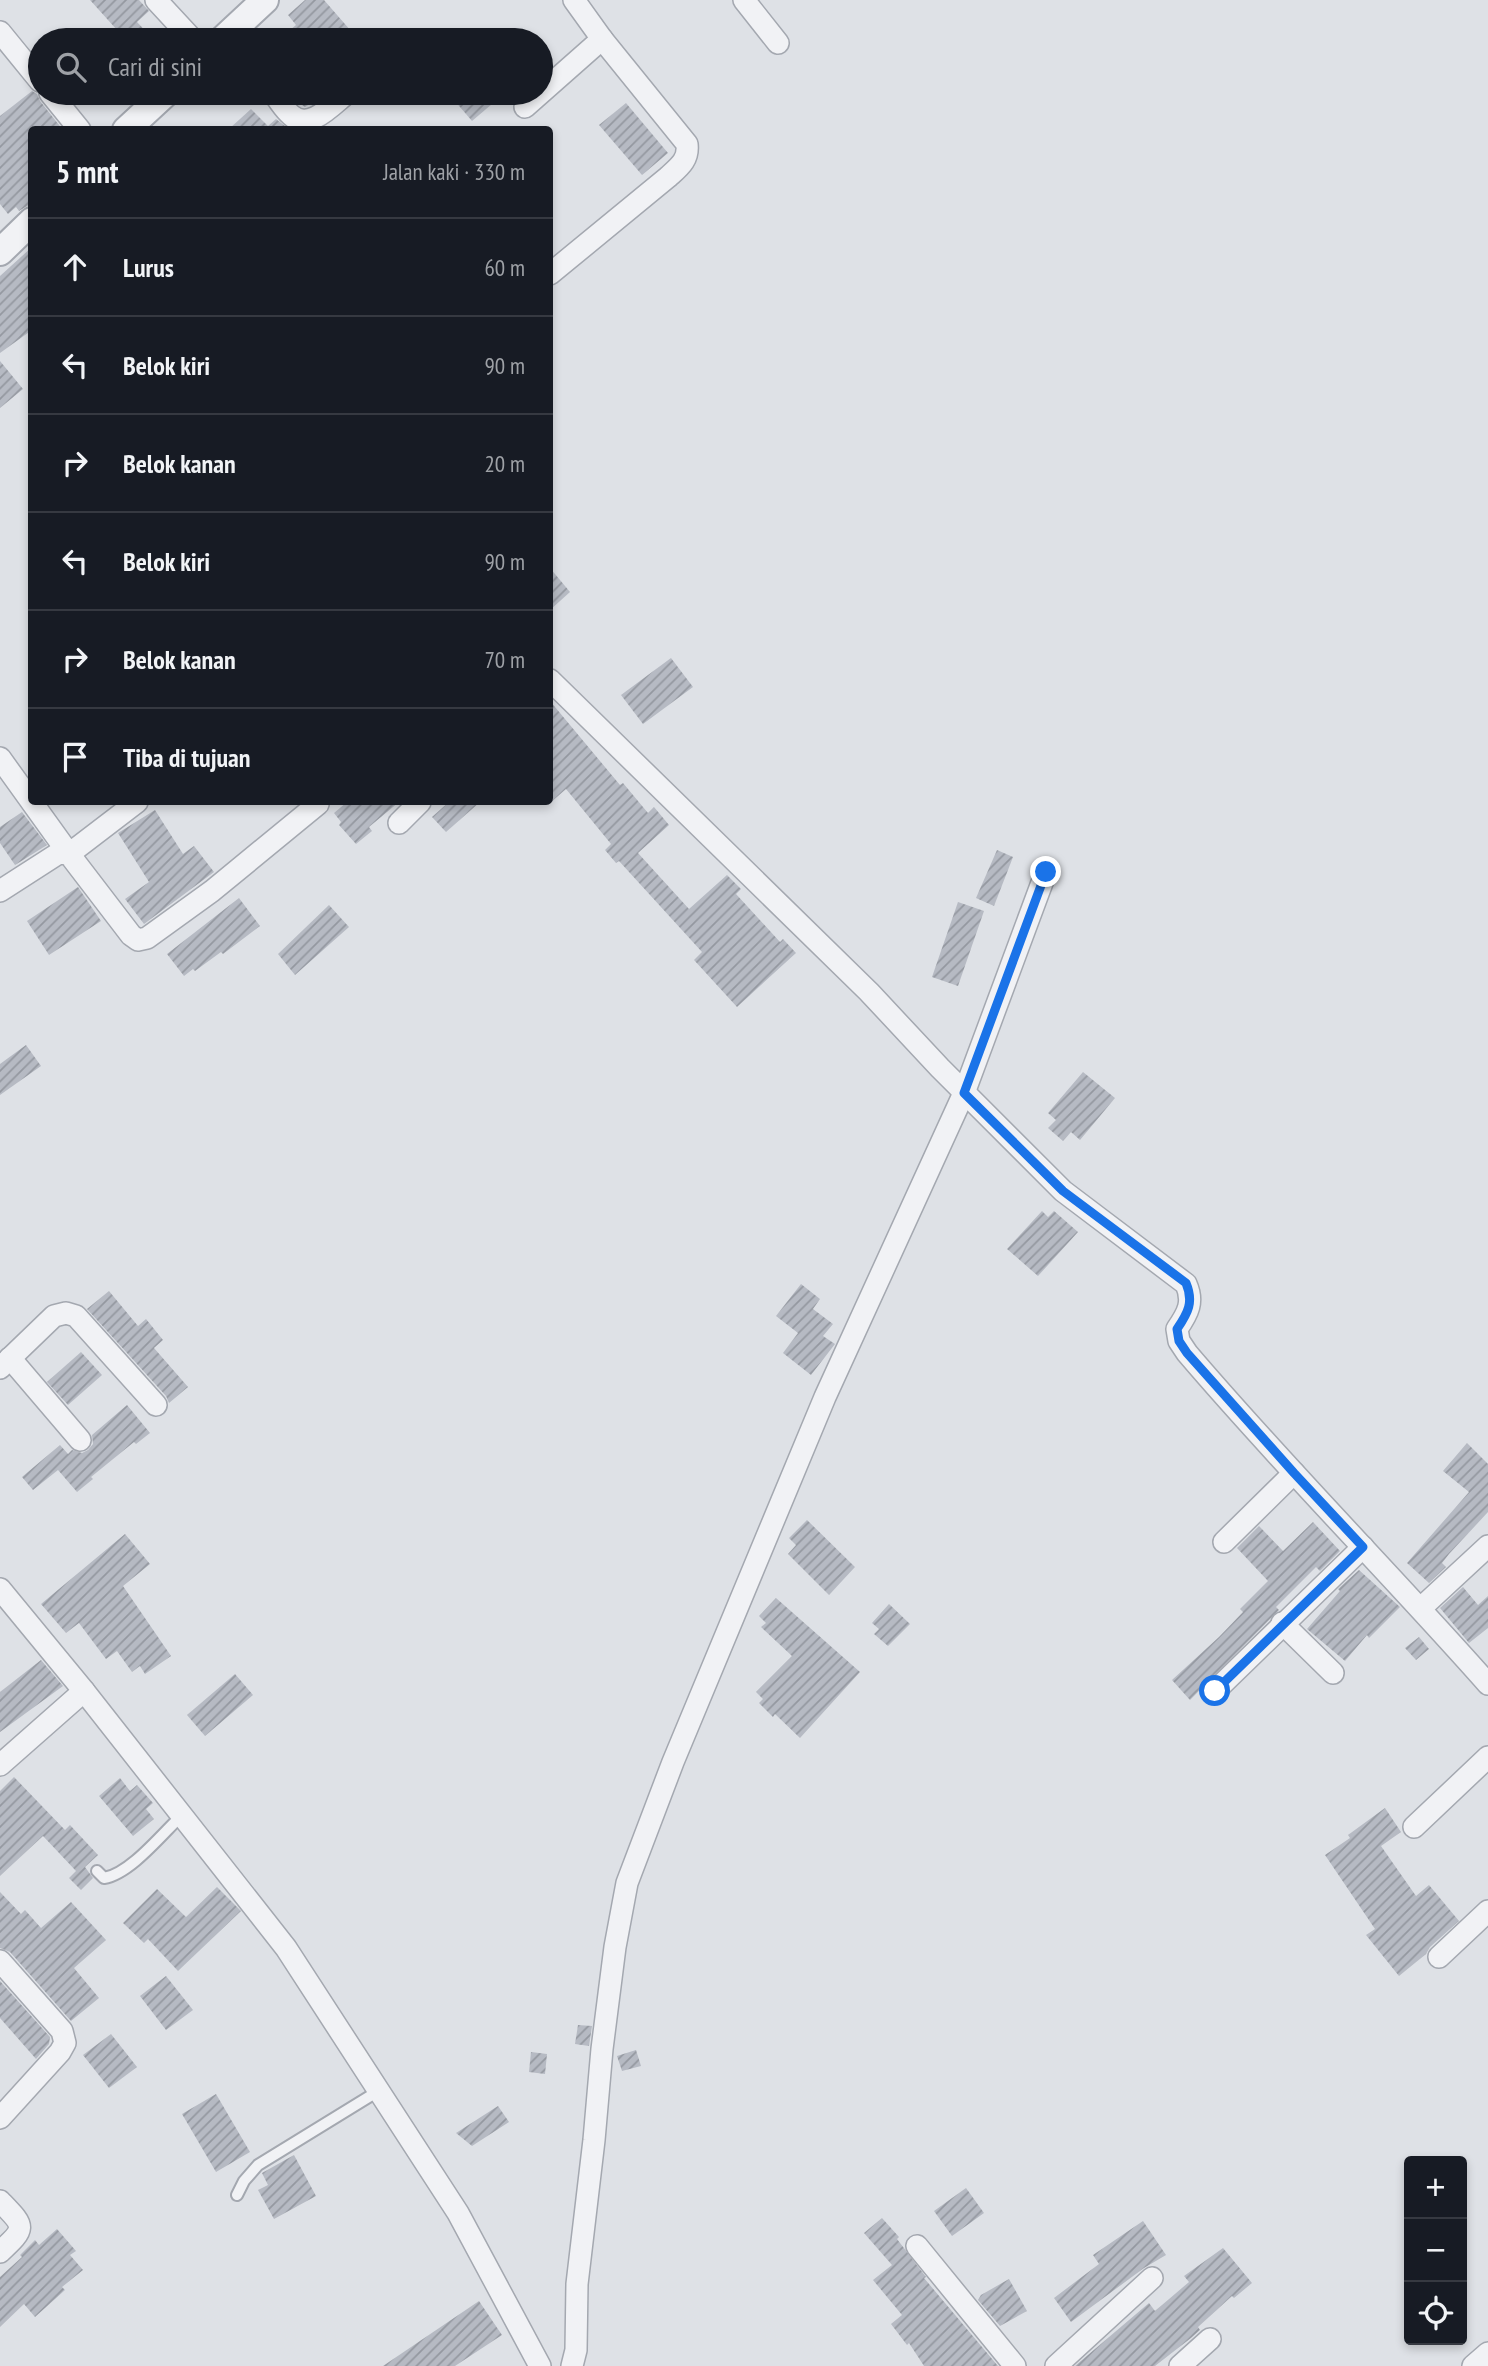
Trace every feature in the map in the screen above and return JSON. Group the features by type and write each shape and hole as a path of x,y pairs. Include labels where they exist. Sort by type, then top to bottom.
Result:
{"street":[{"path":"156,0 182,28"},
{"path":"238,28 265,0"},
{"path":"553,272 668,177 685,161 688,152 687,144 574,0"},
{"path":"744,0 778,43"},
{"path":"0,32 28,66"},
{"path":"553,82 602,39"},
{"path":"59,105 76,126"},
{"path":"130,126 153,105"},
{"path":"283,105 291,116 301,121 311,121 332,105"},
{"path":"0,252 28,225"},
{"path":"553,683 869,992 964,1093 1063,1191 1186,1283 1191,1296 1186,1315 1177,1329 1179,1341 1210,1380 1488,1684"},
{"path":"0,758 28,797"},
{"path":"34,805 131,935 138,940 147,938 212,891 317,805"},
{"path":"0,891 59,853 69,854 133,805"},
{"path":"399,823 417,805"},
{"path":"572,2366 576,2350 577,2284 602,2049 615,1947 627,1883 673,1762 825,1397 964,1093 1046,872"},
{"path":"80,1440 5,1363 54,1316 66,1313 76,1316 156,1405"},
{"path":"1224,1542 1294,1473"},
{"path":"1421,1608 1488,1546"},
{"path":"1215,1691 1363,1547"},
{"path":"0,1589 84,1690 286,1948 458,2213 540,2366"},
{"path":"1282,1623 1333,1673"},
{"path":"0,1765 84,1690"},
{"path":"1414,1827 1488,1757"},
{"path":"1439,1957 1488,1911"},
{"path":"0,1961 62,2031 65,2043 60,2052 0,2118"},
{"path":"0,2202 20,2225 18,2235 0,2252"},
{"path":"917,2246 1015,2366"},
{"path":"1056,2366 1152,2277"},
{"path":"1180,2366 1210,2339"},
{"path":"1473,2366 1488,2353"}],"lane":[{"path":"97,1871 104,1878 115,1877 128,1868 182,1815"},
{"path":"237,2195 244,2181 258,2165 380,2090"}],"building":[{"path":"90,0 139,0 149,11 137,22 143,28 115,28"},
{"path":"305,0 324,0 348,28 292,28 296,25 288,15"},
{"path":"28,94 28,105 43,105 60,126 28,126 28,205 19,211 16,207 8,214 0,204 0,116"},
{"path":"626,103 668,153 642,175 599,125"},
{"path":"458,105 491,105 472,121"},
{"path":"251,109 268,126 232,126"},
{"path":"276,119 285,126 268,126"},
{"path":"28,251 28,333 0,353 0,276"},
{"path":"0,361 23,389 0,408"},
{"path":"553,572 570,592 553,607"},
{"path":"671,658 693,687 643,724 621,695"},
{"path":"553,705 620,785 623,783 648,813 654,807 669,825 638,853 689,909 727,875 741,889 736,894 780,942 783,939 796,953 737,1007 694,960 702,952 619,861 616,863 605,850 611,844 566,789 553,800"},
{"path":"343,805 395,805 369,827 372,831 356,844 339,825 341,822 334,813"},
{"path":"446,805 477,805 446,832 432,817"},
{"path":"155,810 183,854 194,846 214,872 144,924 125,899 149,882 118,833"},
{"path":"22,812 47,845 15,865 0,843 0,827"},
{"path":"997,850 1013,857 994,906 976,898"},
{"path":"78,887 101,921 49,955 27,921"},
{"path":"239,898 260,926 223,954 221,952 184,976 167,954"},
{"path":"958,902 984,911 958,986 932,977"},
{"path":"329,905 349,927 295,975 278,954"},
{"path":"26,1045 41,1066 0,1095 0,1064"},
{"path":"1083,1072 1115,1098 1080,1140 1071,1132 1063,1141 1048,1128 1056,1120 1048,1113"},
{"path":"1042,1211 1048,1217 1054,1211 1078,1232 1038,1276 1007,1249"},
{"path":"801,1284 820,1299 813,1309 833,1324 823,1336 835,1344 811,1375 783,1353 798,1333 776,1316"},
{"path":"109,1291 138,1326 146,1319 163,1340 154,1348 188,1387 169,1403 166,1396 87,1309"},
{"path":"81,1352 102,1375 68,1405 47,1382"},
{"path":"127,1405 150,1433 136,1444 134,1442 77,1492 58,1470 33,1490 22,1477 60,1445 68,1454 72,1450 82,1453 88,1450 93,1444 92,1435"},
{"path":"1467,1443 1488,1464 1488,1512 1449,1554 1442,1563 1446,1567 1429,1583 1407,1563 1469,1492 1443,1471"},
{"path":"807,1520 855,1567 829,1595 788,1554 796,1545 789,1538"},
{"path":"1313,1522 1340,1551 1320,1571 1316,1567 1276,1607 1279,1610 1190,1700 1172,1680 1219,1637 1243,1612 1240,1609 1268,1581 1237,1548 1259,1526 1283,1551"},
{"path":"125,1534 150,1564 123,1586 171,1656 145,1674 140,1666 132,1672 117,1651 106,1659 79,1623 66,1633 41,1604"},
{"path":"1359,1570 1400,1607 1369,1638 1367,1635 1345,1661 1307,1629 1340,1591 1338,1589"},
{"path":"1463,1587 1478,1605 1488,1596 1488,1628 1469,1643 1440,1608"},
{"path":"776,1598 860,1672 800,1738 759,1703 763,1699 756,1692 792,1656 761,1627 766,1623 759,1616"},
{"path":"889,1604 910,1624 888,1646 874,1634 879,1629 872,1623"},
{"path":"1419,1637 1429,1649 1416,1660 1405,1648"},
{"path":"41,1660 63,1686 0,1732 0,1692"},
{"path":"235,1674 253,1695 205,1736 187,1715"},
{"path":"14,1777 65,1830 70,1825 98,1855 85,1867 93,1878 81,1890 69,1878 76,1871 43,1836 0,1876 0,1791"},
{"path":"120,1778 130,1791 137,1785 153,1803 146,1809 154,1819 133,1836 99,1796"},
{"path":"1385,1808 1401,1832 1381,1846 1416,1896 1429,1885 1459,1921 1399,1976 1366,1935 1375,1929 1325,1855"},
{"path":"217,1887 241,1911 178,1971 148,1939 144,1943 123,1923 157,1889 186,1917"},
{"path":"0,1892 21,1914 25,1910 41,1928 71,1902 106,1940 74,1968 99,1998 71,2021 10,1952 0,1948"},
{"path":"166,1976 193,2010 166,2030 140,1996"},
{"path":"0,1981 50,2037 49,2044 36,2059 0,2018"},
{"path":"578,2025 592,2026 589,2046 575,2044"},
{"path":"111,2034 137,2067 109,2088 83,2055"},
{"path":"636,2050 641,2066 622,2071 617,2056"},
{"path":"531,2052 547,2054 545,2074 529,2072"},
{"path":"216,2094 250,2152 216,2172 182,2114"},
{"path":"498,2106 509,2122 472,2146 456,2133"},
{"path":"294,2155 316,2196 274,2219 258,2190 268,2185 262,2173"},
{"path":"966,2188 984,2213 952,2236 934,2211"},
{"path":"882,2218 899,2237 897,2239 926,2277 924,2278 998,2366 924,2366 909,2343 907,2345 891,2324 902,2315 873,2280 892,2265 864,2233"},
{"path":"1143,2221 1166,2255 1071,2322 1054,2298 1099,2264 1093,2255"},
{"path":"57,2229 76,2251 70,2255 83,2270 62,2287 65,2290 35,2317 24,2304 0,2327 0,2277 22,2257 20,2255 35,2240 39,2245"},
{"path":"1223,2248 1252,2283 1234,2298 1232,2296 1198,2327 1200,2330 1191,2338 1155,2366 1075,2366 1149,2303 1155,2311 1189,2282 1184,2276"},
{"path":"1009,2279 1027,2311 1000,2326 978,2300 981,2295"},
{"path":"479,2301 502,2335 455,2366 383,2366"}],"route":[{"path":"1046,872 964,1093 1063,1191 1186,1283 1191,1296 1186,1315 1177,1329 1179,1341 1187,1353 1363,1547 1215,1691"}]}
